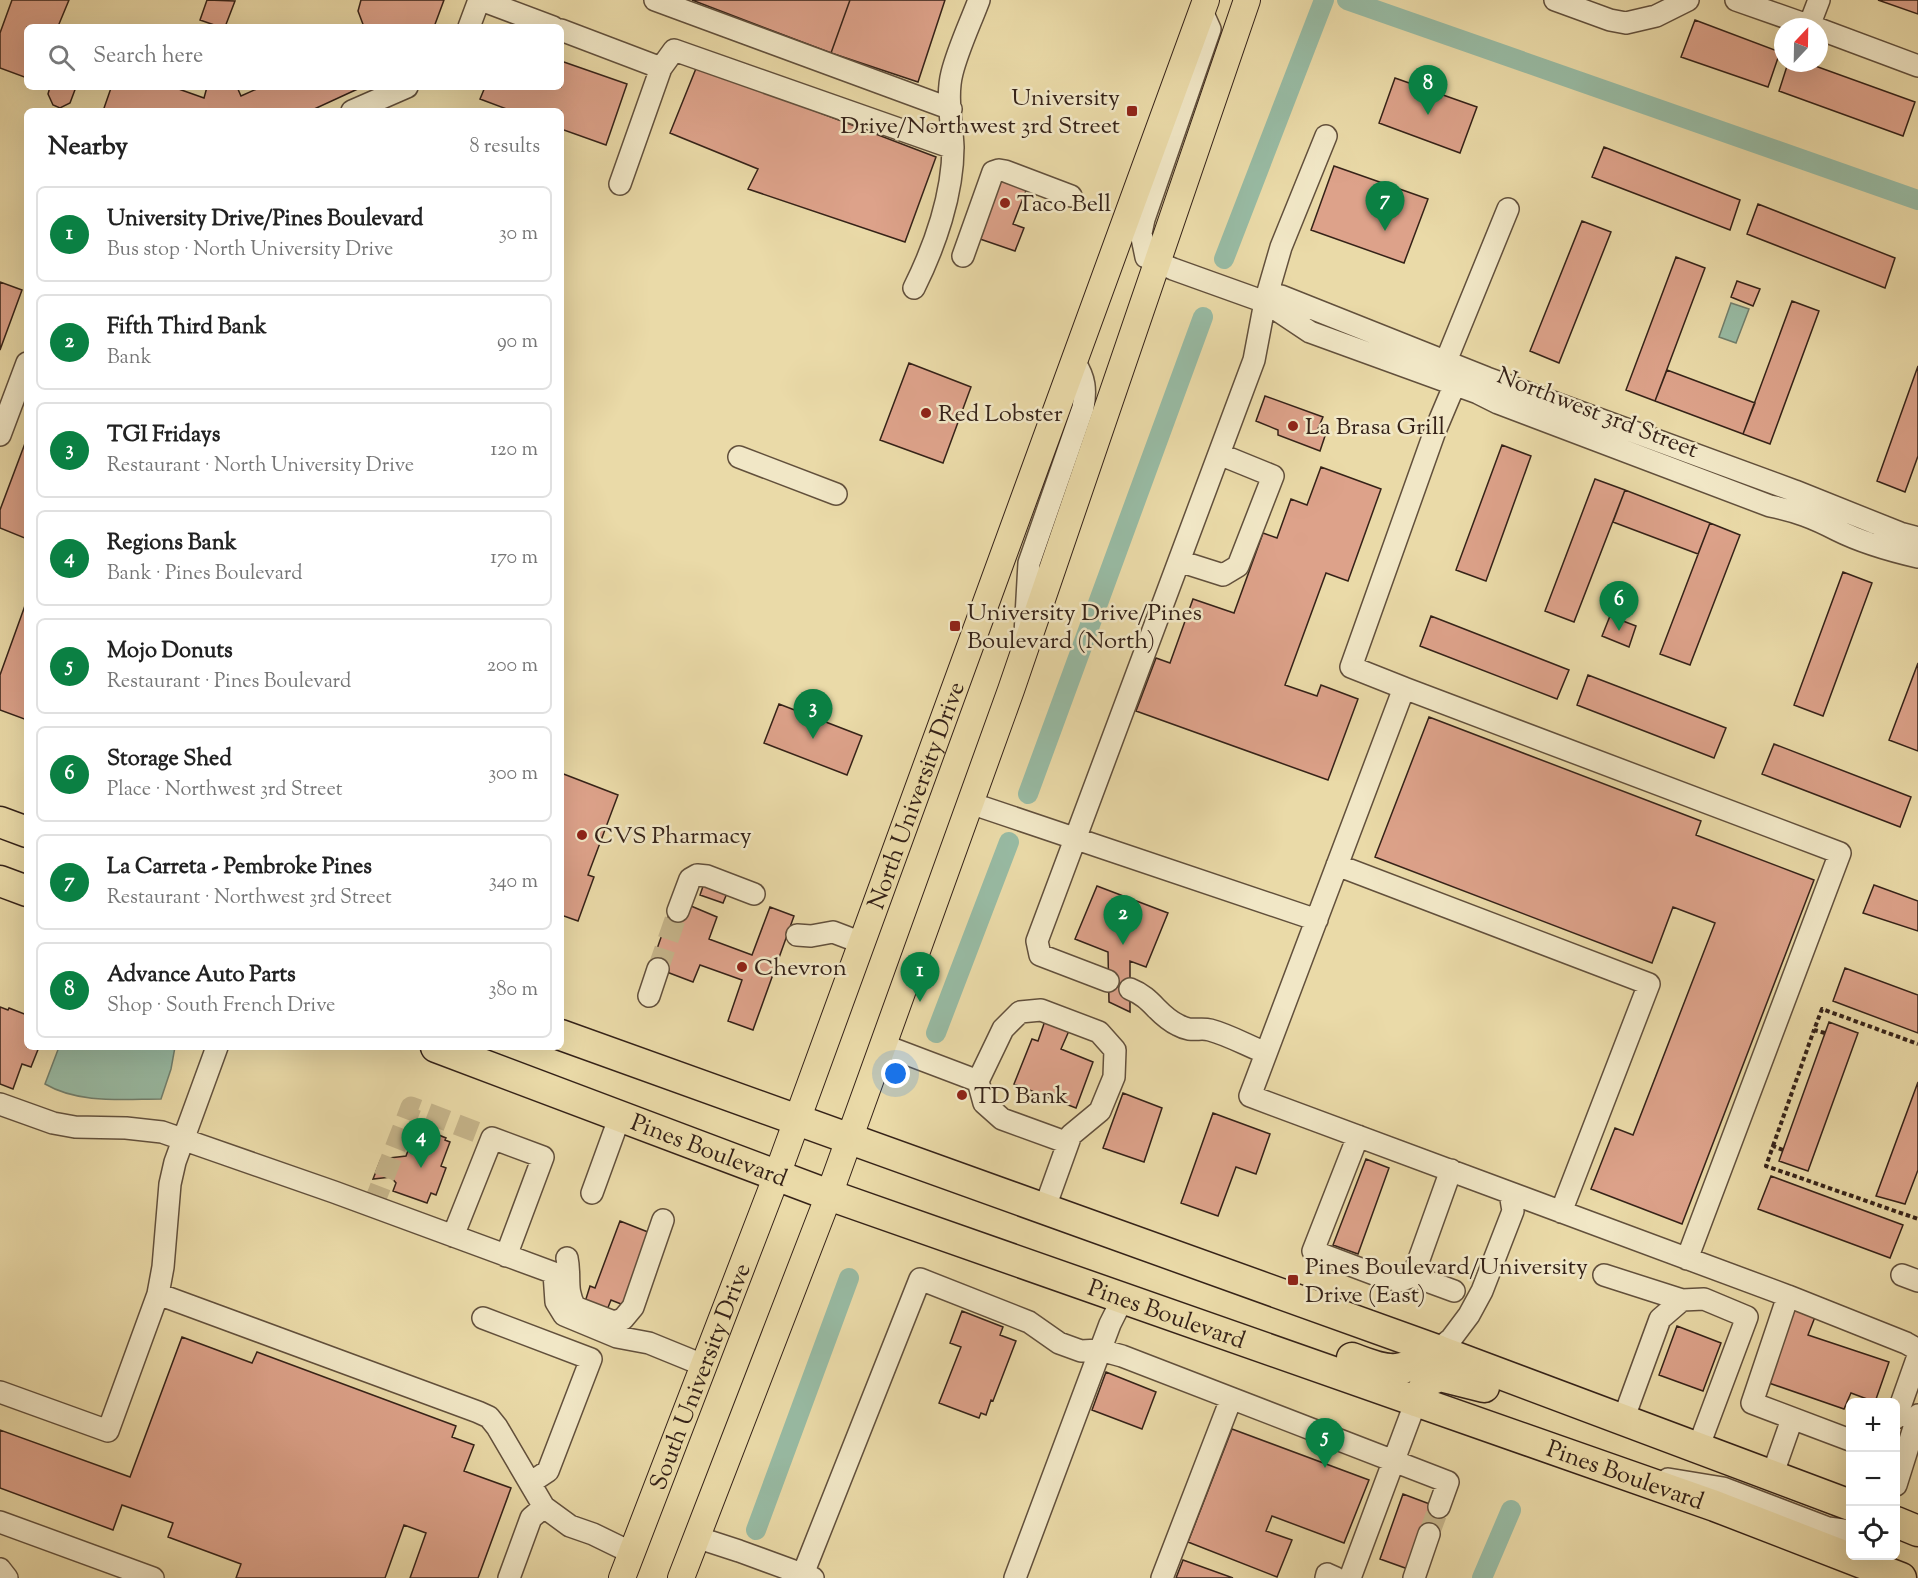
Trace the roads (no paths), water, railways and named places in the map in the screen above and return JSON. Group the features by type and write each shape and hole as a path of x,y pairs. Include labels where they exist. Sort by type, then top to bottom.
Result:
{"highway":[{"path":"0,822 24,831"},
{"name":"Pines Boulevard","path":"564,1036 1437,1350 1772,1476 1846,1508"},
{"name":"Pines Boulevard","path":"444,1050 829,1195 1715,1506 1900,1578"},
{"path":"1204,1327 1267,1329 1310,1342 1373,1366 1400,1370 1416,1364 1437,1350"},
{"path":"1416,1401 1428,1381 1433,1377 1445,1376 1597,1425 1636,1425"},
{"path":"1900,1523 1918,1530"}],"main road":[{"path":"681,1578 850,1139 1024,650 1247,0"},
{"name":"North University Drive","path":"777,1175 1204,6"},
{"name":"South University Drive","path":"622,1578 777,1175"}],"street":[{"path":"470,24 480,0 545,24"},
{"path":"655,0 951,109"},
{"path":"914,288 926,263 944,206 953,148 951,75 979,0"},
{"path":"1555,0 1610,20 1626,23 1656,16 1688,0"},
{"path":"1736,0 1788,18"},
{"path":"1816,18 1819,0"},
{"name":"North University Drive","path":"1157,263 1146,257 1141,234 1144,219 1210,29 1204,6"},
{"path":"564,31 661,68"},
{"path":"1828,32 1918,66"},
{"path":"620,184 661,68 671,52 678,50 953,148"},
{"path":"359,108 400,90"},
{"path":"1108,981 1040,955 1037,941 1254,360 1265,302 1281,247 1326,136"},
{"path":"963,256 993,172 1005,171 1071,196"},
{"path":"1446,361 1508,209"},
{"name":"Northwest 3rd Street","path":"1157,263 1265,302 1310,332 1770,506 1817,519 1847,534 1918,557"},
{"name":"Northwest 3rd Street","path":"1265,302 1281,296 1487,378 1918,538"},
{"path":"1024,650 1029,563 1083,408 1085,386 1082,374 1075,363"},
{"path":"0,435 24,371"},
{"path":"1454,386 1435,431 1351,667 1840,853 1687,1258"},
{"path":"1179,561 1223,575 1238,566 1273,476 1219,454"},
{"path":"739,458 836,494"},
{"path":"1404,688 1250,1096 1788,1296 1906,1343 1918,1350"},
{"path":"970,803 1317,920"},
{"path":"1337,865 1649,984 1561,1212"},
{"path":"678,911 690,879 697,875 706,876 754,894"},
{"path":"797,935 811,936 833,932 862,943"},
{"path":"649,996 658,969"},
{"path":"1130,989 1153,1003 1172,1023 1195,1031 1207,1029 1266,1053"},
{"path":"1044,1210 1071,1135 1100,1111 1114,1077 1115,1050 1099,1032 1041,1010 1020,1012 1003,1029 978,1081 984,1103 1002,1119 1068,1143"},
{"path":"883,1045 978,1081"},
{"path":"0,1392 108,1431 158,1294 163,1268 170,1184 183,1138 216,1050"},
{"path":"0,1104 53,1123 75,1127 162,1131 506,1256 561,1265 570,1274 567,1286 575,1307 614,1322 623,1319 633,1307 663,1220"},
{"path":"592,1193 620,1116"},
{"path":"1358,1136 1313,1251 1374,1274 1399,1281 1413,1276 1454,1292"},
{"path":"453,1236 492,1138 543,1157 506,1256"},
{"path":"1413,1276 1451,1170"},
{"path":"1437,1350 1451,1339 1469,1315 1482,1291 1513,1211 1510,1193"},
{"path":"561,1265 556,1302 564,1314 617,1337 649,1343 703,1365"},
{"path":"1604,1275 1682,1300 1704,1299 1748,1317 1698,1448"},
{"path":"696,1538 739,1551 798,1575 920,1279 1029,1322 1059,1343 1081,1351 1100,1350 1122,1356 1448,1482 1439,1507"},
{"path":"158,1294 489,1417 497,1426 544,1507 570,1526 593,1534 632,1553"},
{"path":"1788,1296 1752,1403 1846,1438"},
{"path":"1015,1578 1100,1350 1123,1298"},
{"path":"1636,1425 1660,1319 1682,1300"},
{"path":"483,1318 591,1359 548,1471 530,1483"},
{"path":"1900,1407 1918,1356"},
{"path":"1162,1578 1231,1399"},
{"path":"1350,1578 1416,1401"},
{"path":"1900,1475 1918,1415"},
{"path":"1772,1476 1792,1419"},
{"path":"1617,1471 1723,1488 1828,1528 1846,1513"},
{"path":"509,1578 531,1518 544,1507"},
{"path":"0,1521 153,1578"},
{"path":"1413,1578 1430,1534"},
{"path":"0,1569 7,1578"},
{"path":"1326,1578 1327,1574 1336,1578"}],"waterway":[{"path":"1224,259 1324,0"},
{"path":"1347,0 1918,200"},
{"path":"1028,794 1203,317"},
{"path":"936,1033 1009,842"},
{"path":"756,1530 849,1278"},
{"path":"1482,1578 1511,1510"}],"tunnel":[{"path":"658,969 678,911"},
{"path":"373,1206 411,1107 492,1138"},
{"path":"1429,1534 1439,1507"}],"place":[{"name":"University Drive/Northwest 3rd Street","path":"1132,111"},
{"name":"Advance Auto Parts","path":"1428,115"},
{"name":"Taco Bell","path":"1005,203"},
{"name":"La Carreta - Pembroke Pines","path":"1385,231"},
{"name":"Red Lobster","path":"926,413"},
{"name":"La Brasa Grill","path":"1293,426"},
{"name":"University Drive/Pines Boulevard (North)","path":"955,626"},
{"name":"Storage Shed","path":"1619,631"},
{"name":"TGI Fridays","path":"813,739"},
{"name":"CVS Pharmacy","path":"582,835"},
{"name":"Fifth Third Bank","path":"1123,945"},
{"name":"Chevron","path":"742,967"},
{"name":"University Drive/Pines Boulevard","path":"920,1002"},
{"name":"TD Bank","path":"962,1095"},
{"name":"Regions Bank","path":"421,1168"},
{"name":"Pines Boulevard/University Drive (East)","path":"1293,1280"},
{"name":"Mojo Donuts","path":"1325,1468"}]}
